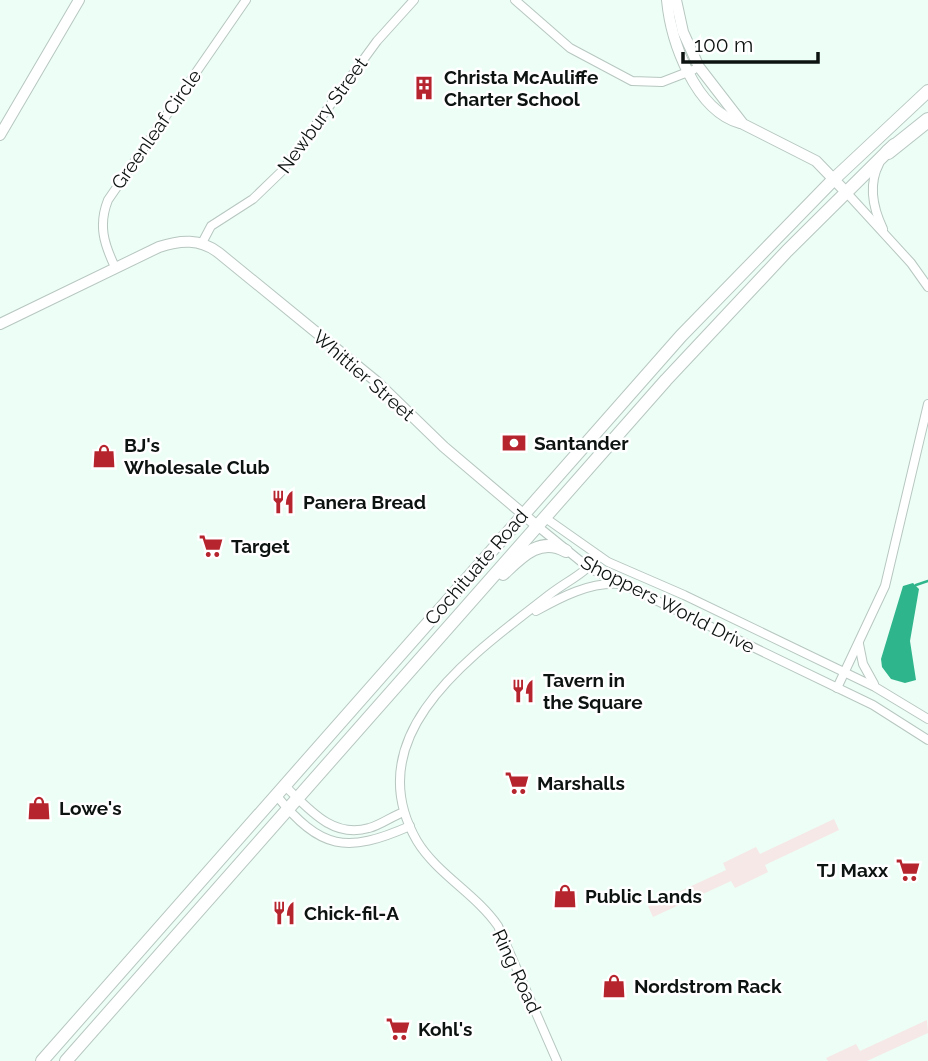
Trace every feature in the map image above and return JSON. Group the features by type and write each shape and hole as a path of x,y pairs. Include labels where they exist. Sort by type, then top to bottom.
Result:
{"highway":[{"path":"888,152 928,120"}],"main road":[{"name":"Cochituate Road","path":"42,1061 523,513 712,303 834,179 928,91"},
{"name":"Cochituate Road","path":"66,1061 540,521 726,315 846,192 928,113"},
{"path":"454,620 528,551 547,545 566,551"}],"street":[{"path":"0,135 79,0"},
{"name":"Greenleaf Circle","path":"115,267 102,230 107,200 246,0"},
{"name":"Newbury Street","path":"202,243 211,226 247,204 277,177 370,50 414,0"},
{"path":"515,0 570,48 632,81 662,82 694,70"},
{"path":"667,0 675,40 694,70 743,124 812,159 834,179 911,263 928,287"},
{"path":"676,0 694,70"},
{"path":"888,152 875,172 873,195 878,218 890,240"},
{"path":"0,324 115,267 170,244 186,241 202,243"},
{"name":"Whittier Street","path":"202,243 219,253 377,382 444,447 523,513"},
{"path":"837,688 887,580 928,404"},
{"name":"Shoppers World Drive","path":"523,513 599,556 875,687 928,719"},
{"name":"Shoppers World Drive","path":"540,521 566,551 589,568 891,715 928,740"},
{"name":"Ring Road","path":"557,1061 498,926 422,848 404,812 399,788 400,766 404,746 416,722 464,666 551,593 589,568 599,556"},
{"name":"Ring Road","path":"521,619 585,589 608,584 626,586"},
{"path":"859,642 863,664 875,687"},
{"path":"280,790 298,798 326,823 347,830 370,828 404,812"},
{"path":"280,790 287,810 320,836 344,844 371,842 411,826"}],"shaded area":[{"path":"913,583 919,589 910,641 916,680 905,683 891,679 882,667 881,659 903,586"},
{"path":"834,819 839,830 765,865 768,872 735,888 731,881 653,917 648,906 726,870 723,863 756,847 760,854"},
{"path":"927,1020 928,1033 867,1061 828,1061 826,1058 856,1044 860,1051"}],"waterway":[{"path":"916,585 928,581"}],"place":[{"name":"Christa McAuliffe Charter School","path":"424,88"},
{"name":"Santander","path":"514,443"},
{"name":"BJ's Wholesale Club","path":"104,456"},
{"name":"Panera Bread","path":"283,502"},
{"name":"Target","path":"211,546"},
{"name":"Tavern in the Square","path":"523,691"},
{"name":"Marshalls","path":"517,783"},
{"name":"Lowe's","path":"39,808"},
{"name":"TJ Maxx","path":"908,870"},
{"name":"Public Lands","path":"565,896"},
{"name":"Chick-fil-A","path":"284,913"},
{"name":"Nordstrom Rack","path":"614,986"},
{"name":"Kohl's","path":"398,1029"}]}
